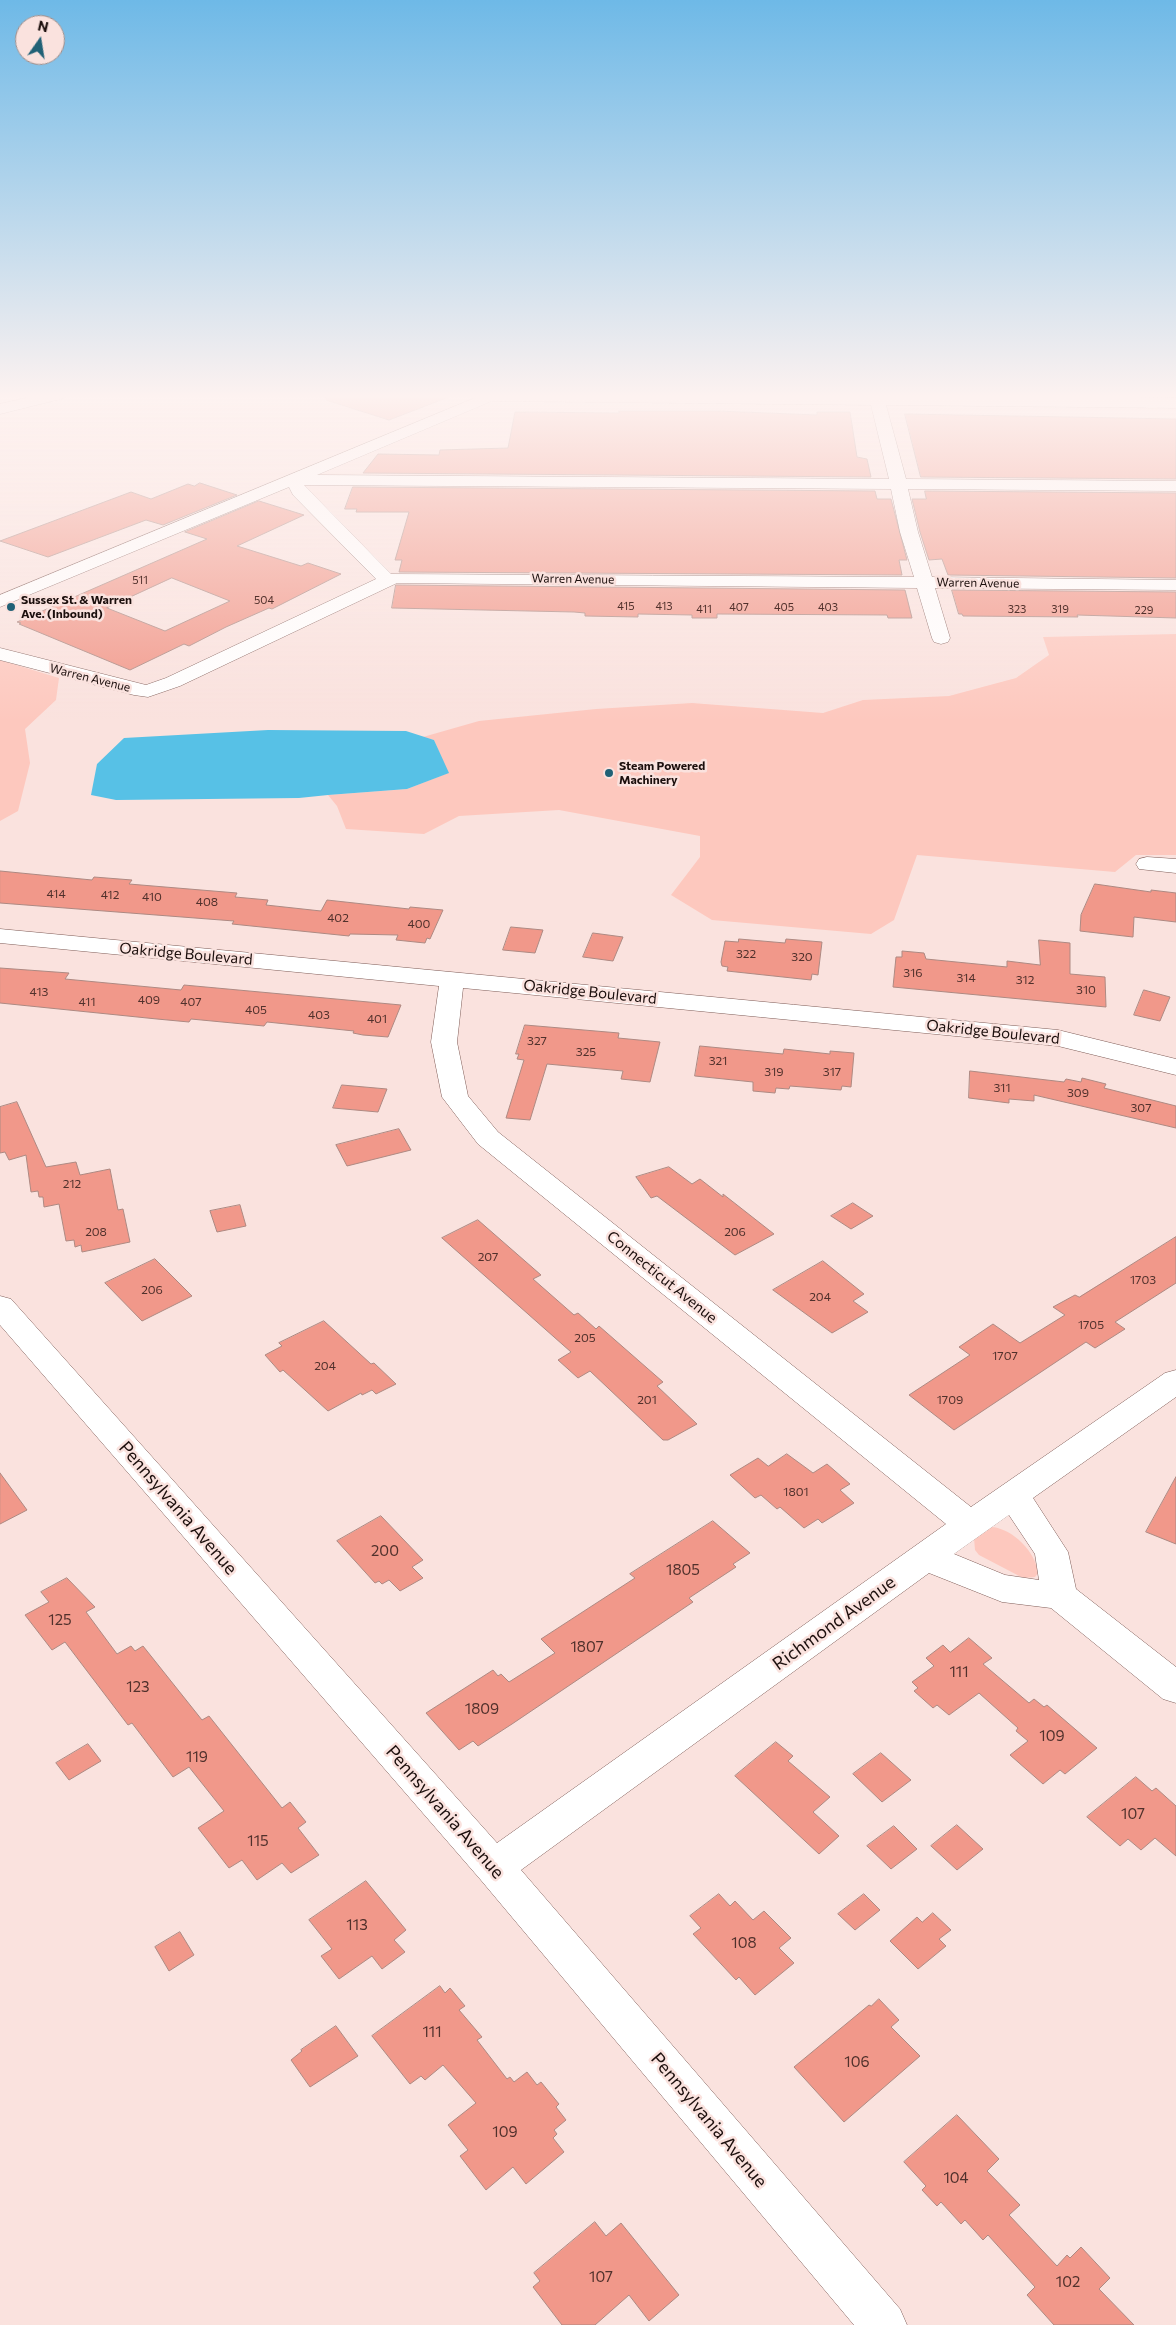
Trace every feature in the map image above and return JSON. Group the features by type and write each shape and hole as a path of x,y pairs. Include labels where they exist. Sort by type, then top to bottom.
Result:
{"street":[{"path":"0,602 237,504"},
{"path":"310,504 387,580"},
{"path":"903,504 922,583 941,638"},
{"name":"Warren Avenue","path":"0,654 107,684 148,691 182,678 387,580 411,578 1176,585"},
{"path":"1147,864 1176,866"},
{"name":"Oakridge Boulevard","path":"0,936 1058,1038 1176,1067"},
{"name":"Connecticut Avenue","path":"452,979 444,1042 455,1097 488,1138 970,1525"},
{"name":"Pennsylvania Avenue","path":"0,1306 494,1867 884,2325"},
{"name":"Richmond Avenue","path":"494,1867 925,1557 1176,1381"},
{"path":"1013,1495 1051,1552 1060,1596"},
{"path":"925,1557 1002,1588 1060,1596 1176,1688"}],"shaded area":[{"path":"1176,634 1176,855 1136,855 1115,872 917,855 894,920 871,934 712,920 671,895 700,857 700,836 559,810 459,816 424,834 346,829 337,806 328,795 407,789 448,773 434,740 423,737 479,721 596,709 692,703 823,713 863,700 949,696 1016,678 1049,655 1043,637"},
{"path":"0,660 59,678 56,700 25,729 30,763 18,811 0,821"},
{"path":"992,1527 1008,1532 1022,1543 1033,1557 1038,1573 1035,1577 1023,1578 979,1555 975,1550 974,1538"}],"water":[{"path":"268,730 406,731 434,740 449,773 407,789 299,798 116,800 91,795 97,764 124,738"}],"building":[{"path":"100,504 216,504 163,525 146,520 48,557 0,541"},
{"path":"253,504 267,504 304,515 237,546 301,566 308,563 341,574 272,609 269,608 226,627 189,646 184,644 130,670 17,622 207,539 185,532","holes":["172,578 230,601 165,631 107,608"]},
{"path":"347,504 892,504 907,560 899,560 902,575 399,572 402,560 395,560 409,512 356,512 357,509 345,509"},
{"path":"913,504 1176,504 1176,578 948,575 942,559 929,560"},
{"path":"396,585 905,590 912,618 888,618 887,615 717,614 717,618 692,618 692,615 638,614 638,617 585,616 585,613 574,612 392,608"},
{"path":"952,590 1176,592 1176,618 1077,615 1078,617 963,616 959,614"},
{"path":"0,871 92,880 94,877 132,880 129,884 237,893 235,897 268,900 266,905 321,911 327,900 409,909 410,907 443,910 430,939 427,938 425,943 396,940 398,935 350,934 349,936 232,924 234,921 0,903"},
{"path":"1095,884 1151,892 1151,890 1176,893 1176,922 1134,917 1133,937 1080,931 1081,915"},
{"path":"511,927 543,930 535,953 503,950"},
{"path":"593,933 623,937 613,961 583,957"},
{"path":"739,939 785,943 786,939 822,942 818,975 812,974 811,980 727,971 728,967 722,966 721,962 725,941 738,942"},
{"path":"1039,940 1070,943 1070,974 1105,977 1106,1007 893,987 896,957 902,957 902,951 924,953 926,959 1007,967 1007,961 1040,965"},
{"path":"0,968 69,973 65,979 181,990 184,985 401,1005 388,1037 363,1035 353,1033 354,1031 267,1022 264,1026 191,1019 189,1022 0,1003"},
{"path":"1144,990 1170,997 1160,1021 1134,1015"},
{"path":"525,1025 619,1033 618,1038 660,1042 650,1082 621,1079 623,1071 547,1064 530,1120 506,1118 524,1060 517,1059 519,1054 516,1054"},
{"path":"700,1046 783,1054 784,1049 830,1054 830,1051 854,1053 851,1087 842,1086 841,1090 790,1086 789,1089 776,1088 775,1093 753,1091 753,1082 695,1076"},
{"path":"970,1071 1064,1082 1066,1079 1081,1082 1082,1078 1106,1084 1104,1088 1176,1106 1176,1128 1034,1095 1034,1101 1009,1099 1009,1103 969,1098"},
{"path":"342,1085 387,1089 378,1112 333,1108"},
{"path":"17,1102 46,1167 76,1162 80,1175 110,1169 118,1210 123,1209 130,1242 82,1252 81,1245 75,1247 74,1240 66,1241 59,1204 44,1207 43,1197 39,1197 38,1191 31,1192 26,1155 9,1160 5,1152 0,1153 0,1107"},
{"path":"399,1129 411,1150 347,1166 336,1145"},
{"path":"669,1167 692,1184 700,1179 723,1197 723,1194 774,1234 735,1255 657,1196 651,1198 636,1177"},
{"path":"853,1203 873,1216 851,1229 831,1216"},
{"path":"240,1205 246,1226 217,1232 210,1211"},
{"path":"478,1220 541,1275 533,1279 574,1315 578,1313 596,1329 599,1326 663,1382 657,1386 697,1424 668,1440 663,1440 590,1371 578,1378 558,1360 571,1352 442,1238"},
{"path":"1176,1237 1176,1283 1115,1322 1125,1329 1095,1348 1086,1342 954,1430 909,1395 970,1355 959,1347 993,1324 1020,1343 1065,1315 1053,1307 1075,1295 1079,1297"},
{"path":"155,1259 192,1296 142,1321 105,1283"},
{"path":"823,1261 864,1294 853,1301 868,1312 832,1333 773,1290"},
{"path":"324,1321 396,1384 376,1394 372,1390 362,1395 361,1393 328,1411 283,1370 280,1372 265,1355 282,1346 279,1343"},
{"path":"787,1454 813,1473 827,1464 850,1484 840,1490 854,1503 822,1523 818,1519 804,1528 780,1507 777,1509 761,1495 755,1498 730,1475 758,1458 768,1466"},
{"path":"0,1473 27,1510 0,1524"},
{"path":"1176,1477 1176,1544 1146,1532"},
{"path":"381,1516 423,1560 412,1567 423,1578 400,1591 389,1580 382,1584 379,1581 375,1583 337,1541"},
{"path":"713,1521 750,1553 733,1564 736,1567 689,1598 693,1602 512,1724 478,1746 473,1741 459,1750 426,1713 493,1670 498,1676 501,1674 509,1682 555,1653 541,1639 635,1578 630,1574"},
{"path":"67,1578 95,1607 86,1612 117,1654 131,1646 135,1651 143,1646 202,1720 209,1716 282,1808 290,1802 306,1822 298,1828 319,1855 291,1873 282,1863 257,1880 242,1860 229,1868 198,1828 224,1811 189,1767 173,1777 132,1723 128,1725 65,1642 52,1650 25,1615 49,1602 41,1592"},
{"path":"969,1638 992,1658 983,1664 1029,1703 1034,1699 1044,1707 1047,1705 1097,1748 1065,1774 1060,1770 1043,1784 1010,1755 1028,1741 1016,1731 1018,1728 979,1693 949,1715 937,1705 933,1708 914,1691 918,1688 912,1682 934,1666 926,1658 943,1645 950,1652"},
{"path":"776,1742 793,1756 788,1761 830,1797 813,1812 839,1836 819,1854 735,1776"},
{"path":"88,1744 101,1761 69,1780 56,1763"},
{"path":"881,1753 911,1780 882,1802 853,1774"},
{"path":"1136,1777 1152,1791 1156,1788 1176,1806 1176,1856 1155,1838 1141,1850 1128,1839 1120,1846 1087,1817"},
{"path":"957,1825 983,1849 957,1870 931,1846"},
{"path":"894,1826 917,1849 891,1869 867,1846"},
{"path":"366,1881 406,1930 394,1940 405,1952 382,1969 372,1956 339,1979 321,1956 332,1949 309,1920"},
{"path":"719,1894 730,1906 735,1901 753,1920 764,1911 791,1938 779,1948 794,1963 755,1995 739,1977 736,1980 693,1934 701,1928 690,1916"},
{"path":"864,1894 880,1910 855,1930 838,1914"},
{"path":"933,1913 951,1930 939,1939 946,1946 918,1969 890,1941 917,1917 922,1922"},
{"path":"180,1932 194,1955 169,1971 155,1947"},
{"path":"440,1986 445,1993 450,1988 465,2006 459,2010 482,2037 477,2040 507,2079 510,2077 514,2082 527,2072 537,2085 541,2082 559,2104 556,2107 566,2120 554,2130 557,2134 553,2138 564,2152 526,2184 513,2167 486,2190 460,2156 468,2150 448,2125 476,2103 443,2065 425,2080 421,2076 410,2084 372,2036"},
{"path":"879,1999 899,2020 891,2027 920,2056 844,2122 794,2067 869,2005 871,2006"},
{"path":"336,2026 358,2056 310,2087 291,2060 301,2050"},
{"path":"957,2115 999,2159 987,2171 1020,2205 1009,2215 1057,2266 1067,2255 1070,2258 1081,2247 1110,2278 1099,2289 1134,2325 1054,2325 1027,2295 1035,2287 988,2235 983,2240 965,2220 961,2224 941,2202 937,2206 922,2190 926,2186 904,2162"},
{"path":"595,2222 606,2236 621,2223 679,2295 649,2321 629,2295 595,2325 562,2325 533,2287 540,2281 534,2273"}],"place":[{"name":"Sussex St. & Warren Ave. (Inbound)","path":"11,607"},
{"name":"Steam Powered Machinery","path":"609,773"}]}
